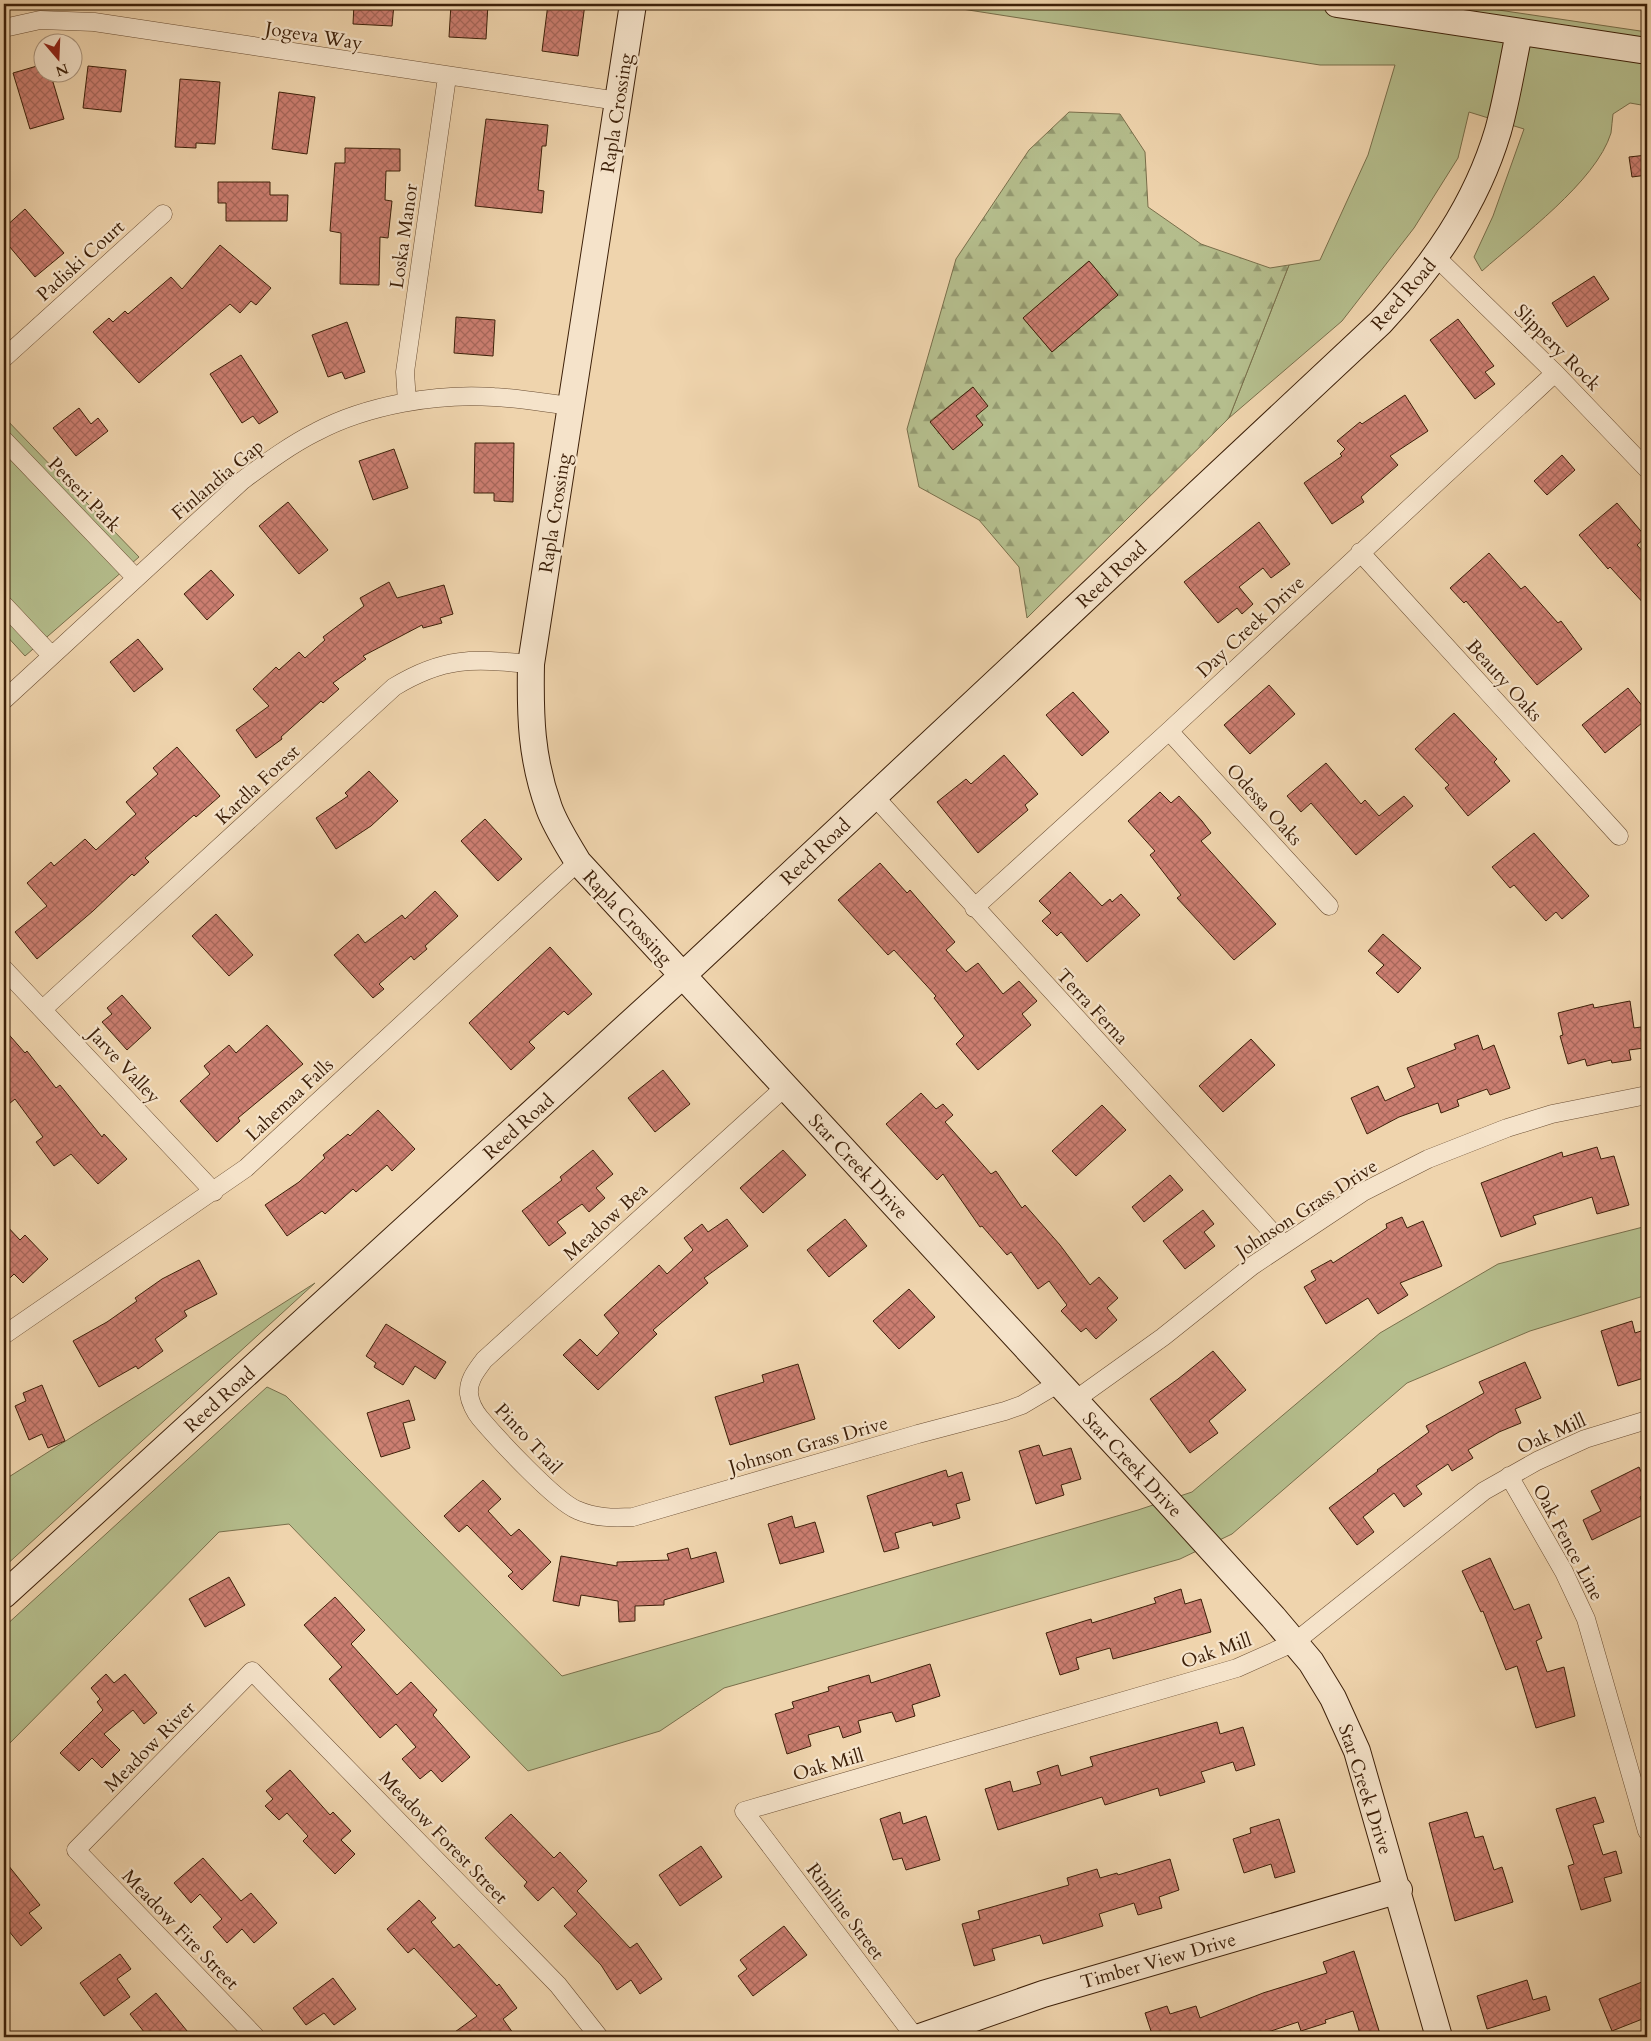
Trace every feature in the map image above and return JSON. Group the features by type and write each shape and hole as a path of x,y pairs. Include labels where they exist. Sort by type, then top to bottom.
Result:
{"street":[{"name":"Rapla Crossing","path":"633,4 531,664 530,720 536,765 550,810 578,862 683,975"},
{"path":"1336,4 1647,51"},
{"name":"Jogeva Way","path":"4,28 40,20 94,22 447,77 618,101"},
{"name":"Reed Road","path":"4,1595 683,975 1355,348 1404,298 1436,256 1468,206 1489,156 1505,104 1519,33"},
{"name":"Loska Manor","path":"407,402 405,372 447,77"},
{"name":"Padiski Court","path":"4,358 163,214"},
{"name":"Slippery Rock","path":"1436,256 1555,373 1647,469"},
{"name":"Day Creek Drive","path":"974,908 1169,731 1555,373"},
{"name":"Finlandia Gap","path":"4,700 243,480 279,454 316,431 357,415 407,402 445,397 494,397 570,406"},
{"name":"Petseri Park","path":"4,440 136,578"},
{"name":"Beauty Oaks","path":"1360,552 1619,836"},
{"path":"4,605 51,655"},
{"name":"Kardla Forest","path":"43,1009 394,687 418,673 449,662 491,660 531,664"},
{"name":"Odessa Oaks","path":"1169,731 1329,906"},
{"name":"Terra Ferna","path":"874,796 974,908 1283,1244"},
{"name":"Lahemaa Falls","path":"4,1336 246,1168 578,862"},
{"name":"Jarve Valley","path":"4,969 214,1192"},
{"name":"Star Creek Drive","path":"683,975 784,1088 1067,1392 1295,1642 1322,1680 1351,1735 1364,1769 1439,2037"},
{"name":"Meadow Bea","path":"469,1395 473,1375 484,1360 784,1088"},
{"name":"Johnson Grass Drive","path":"566,1504 589,1514 607,1518 633,1516 1067,1392 1163,1337 1283,1244 1362,1192 1428,1159 1507,1128 1552,1114 1647,1095"},
{"name":"Pinto Trail","path":"469,1395 480,1418 566,1504"},
{"name":"Oak Mill","path":"744,1811 1236,1668 1295,1642 1462,1507 1509,1476 1585,1439 1647,1420"},
{"name":"Oak Fence Line","path":"1509,1476 1564,1572 1586,1619 1647,1831"},
{"name":"Meadow River","path":"76,1850 252,1672"},
{"name":"Meadow Forest Street","path":"252,1672 558,1985 599,2037"},
{"name":"Rimline Street","path":"744,1811 915,2037"},
{"name":"Meadow Fire Street","path":"76,1850 256,2037"},
{"name":"Timber View Drive","path":"920,2037 1043,1994 1399,1890"}],"green space":[{"path":"930,4 1458,4 1647,32 1647,106 1630,103 1613,114 1611,133 1603,152 1590,170 1555,208 1482,271 1474,257 1493,216 1524,129 1469,112 1458,158 1414,228 1342,321 1229,418 1289,265 1320,260 1368,155 1395,65 1320,65"},
{"path":"1069,112 1120,114 1145,152 1148,207 1201,244 1270,268 1289,265 1229,418 1027,618 1019,567 979,520 919,487 907,429 956,259 1029,150","holes":["1089,261 1118,295 1052,352 1023,318","973,387 976,416 983,425 952,449 930,421"]},
{"path":"4,417 139,557 25,656 4,633"},
{"path":"1647,1226 1647,1295 1530,1331 1407,1383 1232,1534 1180,1559 724,1688 660,1731 528,1771 289,1524 219,1532 4,1749 4,1627 267,1387 286,1396 562,1676 1138,1510 1192,1492 1380,1333 1498,1264"},
{"path":"315,1283 4,1567 4,1480"}],"building":[{"path":"354,4 394,4 392,26 353,24"},
{"path":"451,4 488,4 486,39 449,37"},
{"path":"548,4 585,4 578,56 542,51"},
{"path":"88,66 126,70 121,112 83,108"},
{"path":"32,67 32,82 53,82 64,119 30,129 13,73"},
{"path":"180,79 220,82 215,144 196,143 196,148 175,147"},
{"path":"279,92 315,97 307,154 272,149"},
{"path":"486,119 548,125 546,146 542,146 538,190 544,191 542,213 475,206"},
{"path":"345,148 400,149 400,171 386,171 385,200 392,201 388,238 380,237 379,285 340,284 341,233 330,231 335,163 345,163"},
{"path":"1647,155 1647,175 1632,177 1629,157"},
{"path":"218,182 270,182 270,195 288,195 287,221 226,221 226,203 218,203"},
{"path":"25,209 64,253 35,277 4,240 4,228"},
{"path":"220,245 271,288 256,305 251,301 240,313 230,304 139,383 93,332 109,318 113,322 125,311 128,314 171,277 182,289"},
{"path":"1089,261 1118,295 1052,352 1023,318"},
{"path":"1594,276 1609,299 1567,327 1552,303"},
{"path":"456,317 495,320 493,356 454,353"},
{"path":"1458,319 1494,366 1485,372 1495,384 1475,399 1430,340"},
{"path":"347,322 365,372 345,379 342,372 328,377 312,335"},
{"path":"241,355 278,412 259,424 253,416 242,423 210,374"},
{"path":"973,387 988,406 976,416 983,425 953,450 930,422"},
{"path":"1405,395 1428,431 1390,456 1398,465 1361,497 1364,502 1332,524 1304,483 1342,456 1340,454 1345,449 1337,441 1360,422 1362,424"},
{"path":"79,408 91,424 98,418 108,431 76,456 53,428"},
{"path":"475,443 514,443 513,502 494,501 494,493 474,493"},
{"path":"394,449 408,488 373,500 359,461"},
{"path":"1562,455 1575,470 1547,495 1534,481"},
{"path":"288,502 328,550 299,574 259,526"},
{"path":"1617,503 1646,537 1637,545 1647,556 1647,607 1610,567 1608,569 1579,535"},
{"path":"1259,522 1290,564 1271,578 1263,568 1239,587 1253,604 1242,614 1237,608 1218,623 1184,582"},
{"path":"1489,553 1521,589 1525,586 1558,623 1561,621 1582,649 1537,685 1466,601 1464,603 1450,588"},
{"path":"211,570 234,595 207,620 184,594"},
{"path":"389,582 397,598 444,585 453,614 440,618 442,623 423,628 422,625 363,656 366,659 333,683 339,689 323,703 321,701 281,737 282,739 256,758 236,730 269,706 253,689 276,667 279,670 299,652 305,658 325,640 323,637 364,606 360,598"},
{"path":"138,639 163,669 134,692 110,662"},
{"path":"1269,685 1295,714 1250,754 1224,725"},
{"path":"1628,688 1647,712 1647,719 1605,753 1582,725"},
{"path":"1073,692 1109,732 1082,756 1046,715"},
{"path":"1454,713 1497,759 1494,762 1510,781 1468,816 1445,788 1449,785 1415,749"},
{"path":"177,747 220,796 196,817 194,815 145,858 149,862 134,876 132,874 93,911 37,959 15,932 47,906 27,883 51,862 54,866 85,839 96,850 136,814 126,802 158,774 153,768"},
{"path":"1004,755 1038,794 1025,805 1028,810 978,853 937,802 966,779 971,784"},
{"path":"1326,763 1361,804 1365,800 1379,816 1404,796 1413,806 1356,855 1311,803 1301,812 1287,796"},
{"path":"369,771 398,801 371,826 336,849 316,818 348,796 345,793"},
{"path":"1160,792 1171,803 1179,796 1202,821 1211,833 1201,841 1276,924 1234,960 1177,898 1181,895 1150,855 1155,851 1128,821"},
{"path":"485,819 522,859 498,881 461,841"},
{"path":"1534,833 1589,896 1562,919 1556,912 1546,921 1514,885 1510,888 1492,867"},
{"path":"880,863 907,893 910,890 955,942 946,950 966,972 978,963 1003,994 1019,981 1037,1001 1022,1014 1031,1025 978,1070 956,1044 964,1036 934,998 936,996 894,950 888,955 838,900"},
{"path":"1070,872 1102,906 1110,899 1112,902 1121,894 1140,915 1087,962 1061,932 1057,936 1042,921 1051,913 1039,901"},
{"path":"435,891 458,916 425,946 427,949 414,960 411,956 379,984 384,989 373,998 334,955 358,934 365,943 402,915 405,919"},
{"path":"216,914 253,955 229,976 192,936"},
{"path":"1383,934 1421,968 1398,993 1376,973 1384,965 1368,951"},
{"path":"550,947 592,994 568,1015 564,1011 529,1042 535,1048 511,1070 469,1023"},
{"path":"122,995 151,1028 127,1050 102,1022 112,1014 107,1008"},
{"path":"1630,1001 1634,1028 1641,1027 1644,1048 1629,1050 1631,1060 1612,1063 1611,1060 1587,1066 1585,1059 1568,1064 1560,1036 1563,1035 1558,1013 1593,1004 1594,1008"},
{"path":"267,1025 303,1064 238,1118 240,1121 217,1142 180,1101 210,1074 204,1066 229,1045 236,1053"},
{"path":"4,1029 25,1053 27,1051 56,1088 60,1085 102,1137 104,1134 127,1159 98,1184 71,1154 54,1166 36,1142 43,1137 15,1099 4,1108"},
{"path":"1478,1035 1483,1050 1494,1045 1510,1088 1490,1095 1487,1089 1457,1100 1459,1106 1441,1113 1438,1103 1399,1117 1367,1134 1351,1098 1378,1086 1385,1101 1415,1087 1407,1068 1456,1049 1454,1044"},
{"path":"1251,1039 1275,1065 1223,1112 1199,1086"},
{"path":"663,1070 690,1104 655,1132 628,1098"},
{"path":"921,1093 936,1109 943,1104 953,1115 945,1122 991,1174 996,1171 1022,1208 1025,1205 1060,1245 1090,1285 1099,1277 1118,1298 1107,1308 1117,1320 1096,1339 1086,1328 1081,1332 1061,1311 1067,1305 1049,1281 1038,1289 1011,1252 1007,1255 982,1226 980,1227 943,1174 937,1180 886,1124"},
{"path":"1102,1105 1126,1130 1076,1176 1052,1151"},
{"path":"378,1110 415,1149 392,1171 387,1165 356,1192 353,1189 325,1214 322,1211 287,1236 265,1205 299,1182 325,1158 323,1155 348,1134 350,1136"},
{"path":"1597,1147 1601,1159 1614,1156 1629,1205 1597,1214 1592,1197 1533,1216 1536,1224 1501,1237 1481,1183 1562,1152 1563,1157"},
{"path":"593,1150 613,1174 596,1188 605,1198 589,1212 582,1204 557,1222 566,1233 549,1246 522,1211 562,1180 560,1177"},
{"path":"783,1150 806,1175 763,1213 740,1188"},
{"path":"1170,1175 1183,1190 1144,1222 1132,1207"},
{"path":"1203,1210 1214,1224 1204,1232 1215,1246 1185,1269 1163,1241"},
{"path":"1402,1217 1407,1228 1423,1221 1442,1266 1400,1283 1408,1295 1378,1314 1368,1298 1326,1324 1304,1287 1316,1280 1311,1271 1331,1260 1333,1263 1387,1228 1386,1224"},
{"path":"727,1219 748,1246 704,1278 708,1283 653,1330 657,1334 598,1390 563,1355 580,1339 597,1356 619,1333 604,1315 659,1265 667,1274 693,1250 684,1238 702,1224 708,1232"},
{"path":"845,1219 867,1246 829,1277 807,1250"},
{"path":"4,1223 20,1240 25,1235 48,1259 23,1283 14,1274 4,1284"},
{"path":"199,1260 217,1294 184,1311 187,1316 155,1339 163,1351 138,1369 136,1366 99,1387 73,1341 107,1322 137,1301 135,1298 162,1279"},
{"path":"909,1289 935,1317 899,1349 873,1321"},
{"path":"1632,1321 1635,1333 1647,1329 1647,1377 1618,1386 1601,1331"},
{"path":"386,1324 446,1362 435,1379 415,1366 403,1385 374,1367 376,1363 366,1356"},
{"path":"1213,1351 1246,1390 1209,1421 1218,1433 1190,1453 1150,1399"},
{"path":"1525,1362 1541,1398 1515,1409 1521,1423 1499,1432 1468,1450 1473,1458 1452,1471 1448,1464 1416,1486 1422,1494 1404,1507 1394,1493 1363,1517 1374,1532 1357,1545 1329,1508 1429,1432 1426,1426 1484,1393 1479,1382"},
{"path":"798,1364 815,1419 730,1445 715,1397 764,1382 762,1375"},
{"path":"42,1385 65,1441 48,1448 42,1434 29,1440 15,1406 26,1401 23,1393"},
{"path":"409,1400 415,1420 403,1423 410,1448 381,1457 367,1413"},
{"path":"1039,1445 1043,1456 1071,1448 1081,1479 1061,1485 1064,1495 1036,1504 1019,1451"},
{"path":"1639,1467 1647,1484 1647,1493 1640,1497 1647,1513 1592,1540 1583,1520 1601,1511 1591,1491"},
{"path":"946,1470 948,1477 962,1472 970,1500 956,1504 960,1518 933,1526 932,1522 895,1533 899,1548 884,1552 867,1496"},
{"path":"483,1480 501,1499 488,1511 511,1536 519,1529 551,1562 522,1590 508,1576 513,1572 467,1525 459,1532 444,1516"},
{"path":"792,1516 795,1528 815,1522 824,1552 780,1564 768,1524"},
{"path":"688,1548 691,1559 716,1552 724,1582 664,1600 664,1605 635,1606 635,1621 619,1622 618,1601 581,1595 579,1606 553,1601 561,1556 617,1566 617,1562 669,1560 667,1554"},
{"path":"1490,1558 1514,1610 1529,1604 1542,1638 1536,1641 1547,1672 1564,1667 1575,1716 1536,1728 1517,1666 1506,1670 1483,1611 1481,1612 1462,1571"},
{"path":"229,1577 245,1605 205,1627 189,1599"},
{"path":"1181,1589 1185,1604 1201,1599 1211,1632 1113,1659 1110,1648 1076,1658 1079,1669 1060,1675 1046,1633 1091,1619 1092,1623 1156,1603 1154,1598"},
{"path":"335,1597 365,1630 351,1644 397,1695 411,1682 437,1710 433,1715 470,1757 442,1782 431,1770 420,1779 402,1759 416,1747 396,1724 380,1738 329,1679 342,1667 304,1625"},
{"path":"930,1664 940,1696 912,1705 915,1716 896,1722 892,1712 858,1721 861,1732 843,1738 839,1726 808,1735 811,1746 787,1754 775,1714 794,1708 792,1702 829,1691 828,1687 869,1675 871,1683"},
{"path":"106,1674 114,1683 125,1674 157,1713 144,1724 133,1710 104,1734 120,1750 102,1768 92,1758 79,1771 60,1753 103,1710 97,1702 100,1699 91,1688"},
{"path":"1217,1722 1220,1734 1243,1727 1255,1765 1236,1771 1233,1762 1201,1772 1205,1782 1160,1796 1158,1788 1105,1805 1102,1797 998,1830 985,1789 1010,1781 1013,1792 1041,1784 1037,1772 1058,1765 1061,1776 1093,1766 1090,1757"},
{"path":"290,1770 330,1815 333,1812 351,1831 341,1840 355,1854 335,1874 303,1841 308,1836 287,1813 279,1820 265,1806 273,1799 266,1791"},
{"path":"1595,1797 1604,1822 1593,1825 1603,1855 1616,1851 1622,1873 1604,1878 1611,1901 1581,1910 1568,1866 1574,1864 1556,1809"},
{"path":"900,1812 903,1824 926,1816 940,1860 906,1870 902,1858 893,1860 880,1819"},
{"path":"1467,1812 1475,1838 1483,1836 1494,1870 1502,1867 1513,1902 1455,1921 1429,1823"},
{"path":"511,1814 554,1858 560,1852 587,1881 577,1891 630,1948 637,1943 662,1979 640,1994 631,1980 617,1990 601,1965 564,1926 577,1914 553,1887 538,1901 524,1886 527,1882 485,1838"},
{"path":"1279,1819 1295,1872 1275,1878 1271,1864 1244,1873 1233,1839 1251,1833 1250,1828"},
{"path":"701,1846 722,1877 680,1906 659,1875"},
{"path":"203,1858 241,1901 251,1893 277,1923 254,1943 242,1929 227,1943 213,1927 222,1919 200,1894 191,1903 174,1883"},
{"path":"1170,1859 1179,1890 1159,1897 1162,1908 1138,1915 1134,1903 1099,1914 1103,1926 1043,1944 1040,1935 992,1949 995,1960 974,1966 962,1924 980,1919 978,1911 1069,1885 1067,1878 1097,1869 1100,1878 1117,1873 1118,1875"},
{"path":"4,1860 40,1905 29,1913 42,1928 21,1946 4,1925"},
{"path":"419,1900 436,1918 431,1922 454,1948 459,1944 497,1986 499,1984 517,2008 503,2019 516,2037 448,2037 477,2016 414,1948 408,1953 387,1929"},
{"path":"784,1926 807,1955 753,1996 738,1976 747,1969 740,1960"},
{"path":"1354,1951 1381,2037 1361,2037 1353,2011 1325,2020 1326,2023 1301,2031 1298,2022 1262,2034 1263,2037 1153,2037 1145,2013 1167,2006 1170,2014 1196,2006 1200,2018 1263,1993 1327,1973 1323,1962"},
{"path":"120,1954 131,1969 117,1979 130,1997 104,2016 80,1983"},
{"path":"333,1978 356,2009 334,2025 324,2013 306,2025 293,2008"},
{"path":"1527,1980 1533,2000 1546,1996 1550,2010 1487,2029 1477,1996"},
{"path":"1647,1980 1647,2006 1641,2008 1645,2018 1612,2031 1599,1999"},
{"path":"156,1993 192,2037 148,2037 130,2014"}]}
